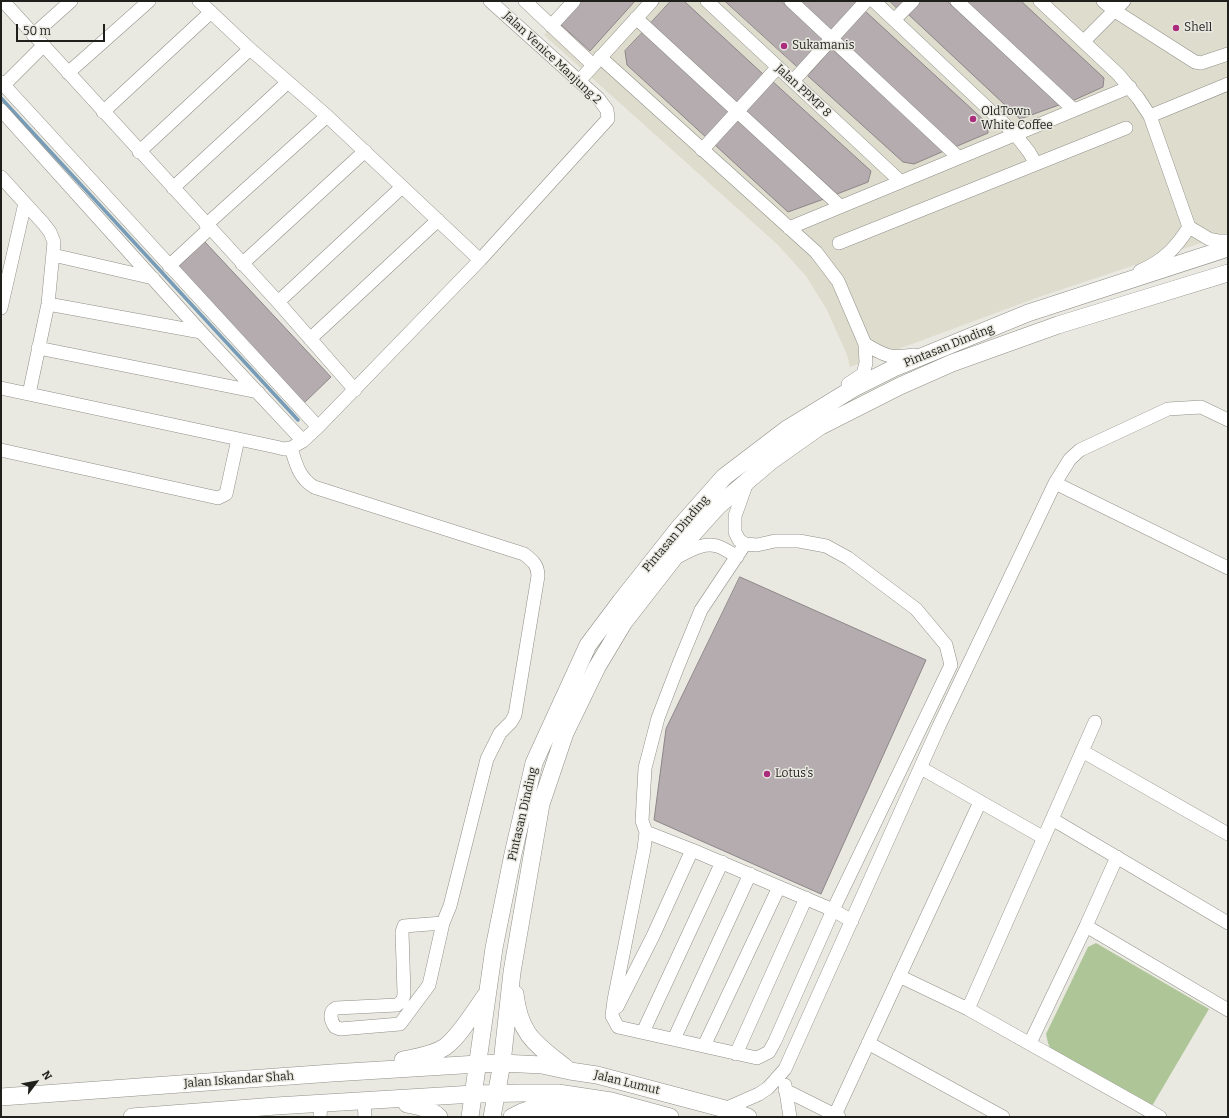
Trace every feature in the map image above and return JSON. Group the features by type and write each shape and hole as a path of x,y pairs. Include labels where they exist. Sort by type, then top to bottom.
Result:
{"main road":[{"name":"Pintasan Dinding","path":"470,1117 494,948 513,854 534,763 588,645 678,529 724,478 787,429 854,388 894,368 1028,314 1228,248"},
{"name":"Pintasan Dinding","path":"492,1117 502,1063 512,972 541,804 565,733 597,667 624,622 691,536 718,506 748,479 819,426 900,386 952,363 1058,325 1228,273"},
{"path":"512,972 516,1005 520,1021 528,1034 542,1049 570,1071"},
{"path":"332,1073 426,1055 445,1046 460,1031 487,993"},
{"name":"Jalan Lumut","path":"478,1064 502,1063 542,1065 597,1075 725,1109 748,1117"},
{"name":"Jalan Iskandar Shah","path":"1,1097 478,1064"},
{"name":"Jalan Lumut","path":"474,1094 558,1093 611,1101 670,1117"},
{"path":"132,1117 276,1106 320,1111 365,1109 386,1100 474,1094"},
{"path":"386,1100 423,1107 439,1117"},
{"path":"512,1117 534,1108 643,1117"}],"street":[{"path":"3,1 139,152 278,302 355,390"},
{"path":"33,34 71,1"},
{"path":"68,74 149,1"},
{"path":"1,388 284,449 291,448 303,441 318,427 480,260 365,151 199,1"},
{"path":"525,1 551,26 597,61 702,150 816,252 838,281 865,344 866,363 863,374 816,403 787,429"},
{"path":"551,26 574,1"},
{"path":"579,81 652,1"},
{"name":"Jalan PPMP 8","path":"707,1 900,181"},
{"path":"791,1 958,157"},
{"path":"793,81 866,1"},
{"path":"874,1 1015,134 1036,164"},
{"path":"894,20 913,1"},
{"path":"957,1 1074,110"},
{"path":"1040,1 1084,41 1130,87 1150,116 1189,227 1209,239 1228,241"},
{"path":"1103,1 1115,11 1195,62 1201,63 1228,54"},
{"path":"1084,41 1124,1"},
{"name":"Jalan Venice Manjung 2","path":"480,260 608,119 607,110 598,98 495,3"},
{"path":"103,112 211,12"},
{"path":"636,18 840,206"},
{"path":"43,46 2,84 318,427"},
{"path":"139,152 250,48"},
{"path":"702,150 778,67"},
{"path":"173,188 288,82"},
{"path":"1150,116 1228,84"},
{"path":"789,228 1130,87"},
{"path":"1,110 303,441"},
{"path":"169,266 208,227 327,116"},
{"path":"839,243 1126,128"},
{"path":"242,264 365,151"},
{"path":"1,177 50,232 54,242 48,304 28,394"},
{"path":"278,302 402,186"},
{"path":"1,308 25,203"},
{"path":"310,339 438,220"},
{"path":"1099,290 1147,268 1165,256 1179,242 1189,227"},
{"path":"53,255 153,278"},
{"path":"48,304 202,332"},
{"path":"865,344 880,353 893,358 935,352"},
{"path":"38,348 258,392"},
{"path":"725,1109 759,1094 768,1088 785,1069 939,726 1055,483 1070,459 1080,450 1168,409 1201,407 1228,420"},
{"path":"1,450 218,498 226,494 238,439"},
{"path":"291,448 301,477 314,487 524,554 533,560 538,567 538,576 515,715 511,722 500,733 487,759 450,906 443,923 429,985 401,1023 397,1025 340,1029 335,1027 331,1019 331,1013 336,1008 397,1005 401,1003 404,998 402,932 404,926 443,923"},
{"path":"745,544 701,610 658,718 645,768 642,821 646,832 644,849 612,1016 618,1026 757,1058 769,1052 833,910 951,665 946,645 916,610 848,558 826,546 799,541 775,541 757,545 745,544 739,540 735,532 735,516 748,479"},
{"path":"1055,483 1228,568"},
{"path":"672,559 709,544 719,546 737,557"},
{"path":"925,719 939,726"},
{"path":"968,1010 1094,722"},
{"path":"1082,751 1228,834"},
{"path":"921,768 1044,838"},
{"path":"785,1090 837,1116 868,1043 980,802"},
{"path":"1052,819 1228,923"},
{"path":"646,832 722,862 806,898 833,910 852,921"},
{"path":"612,1016 653,936 692,850"},
{"path":"1030,1043 1117,857"},
{"path":"643,1032 722,862"},
{"path":"674,1039 750,874"},
{"path":"704,1046 779,887"},
{"path":"736,1054 806,898"},
{"path":"1086,926 1228,1010"},
{"path":"899,976 1030,1043 1160,1117"},
{"path":"868,1043 1003,1117"},
{"path":"785,1069 785,1090 790,1117"}],"shaded area":[{"path":"575,1 1228,1 1228,234 1036,298 850,367 847,355 827,310 806,276 777,244 544,35"}],"green space":[{"path":"1096,943 1209,1009 1152,1106 1051,1050 1048,1043 1046,1034 1088,947"}],"building":[{"path":"580,1 635,1 590,51 560,24"},
{"path":"671,1 684,1 764,75 737,104 650,24"},
{"path":"725,1 781,1 824,40 799,68"},
{"path":"797,1 854,1 858,4 832,33"},
{"path":"890,1 905,1 898,9"},
{"path":"920,1 947,1 1059,105 1020,119 908,14"},
{"path":"965,1 1021,1 1104,78 1103,87 1072,101"},
{"path":"865,11 988,124 988,133 955,147 838,40"},
{"path":"644,31 732,112 708,139 627,65 625,51"},
{"path":"832,49 944,151 914,164 903,162 808,76"},
{"path":"771,80 871,171 868,182 837,194 745,110"},
{"path":"738,120 824,199 788,212 715,145"},
{"path":"205,242 331,377 304,403 178,268"},
{"name":"Lotus's","path":"740,577 926,660 821,894 654,820 666,729"}],"waterway":[{"path":"1,98 298,420"}],"place":[{"name":"Shell","path":"1176,28"},
{"name":"Sukamanis","path":"784,46"},
{"name":"OldTown White Coffee","path":"973,119"},
{"name":"Lotus's","path":"767,774"}]}
